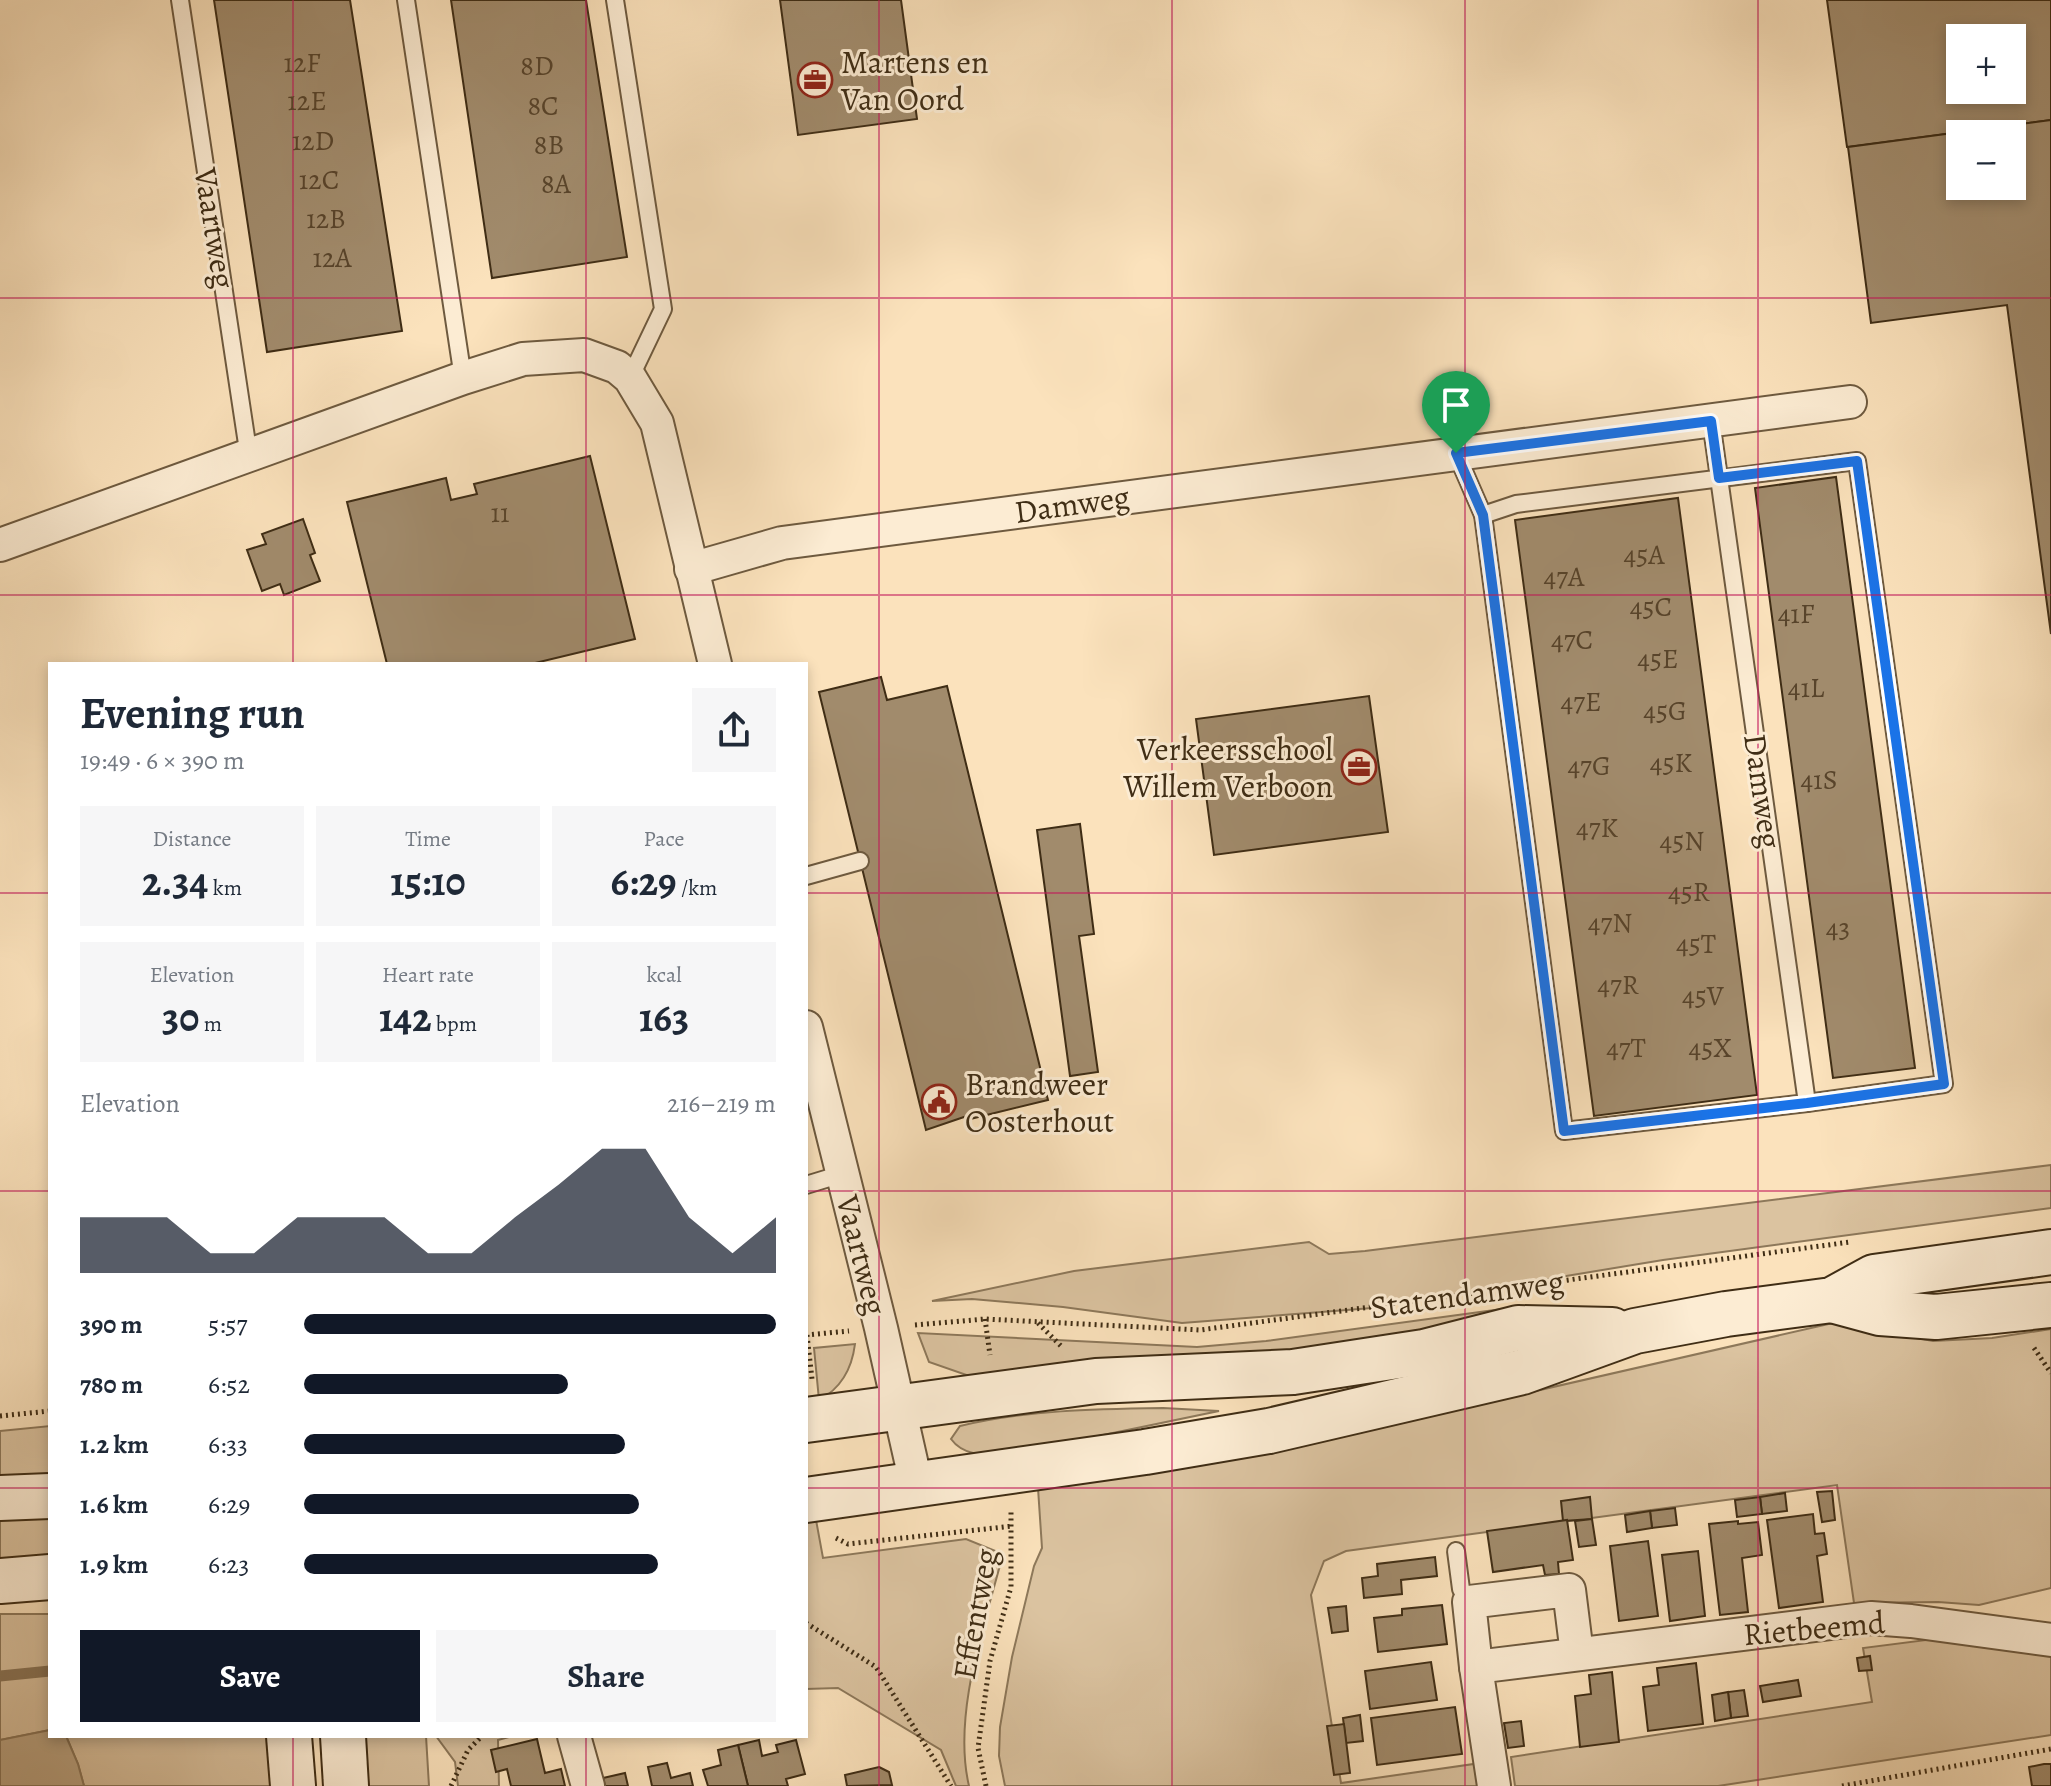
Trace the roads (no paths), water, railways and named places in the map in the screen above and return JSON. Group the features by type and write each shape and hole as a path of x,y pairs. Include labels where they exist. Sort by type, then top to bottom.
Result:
{"main road":[{"name":"Statendamweg","path":"817,1499 1269,1431 1522,1372 1635,1331 1726,1314 1832,1300 1874,1277 2051,1252"},
{"name":"Statendamweg","path":"1832,1300 1880,1313 1936,1317 2051,1305"},
{"name":"Statendamweg","path":"808,1420 1096,1381 1293,1372 1424,1352 1518,1328 1635,1331"},
{"path":"0,1498 48,1496"},
{"path":"0,1581 48,1577"},
{"path":"289,1738 293,1786"},
{"path":"343,1738 346,1786"}],"street":[{"path":"0,545 463,378 523,359 584,355 617,367 630,378 657,423 714,662"},
{"name":"Damweg","path":"691,569 782,543 1850,402"},
{"name":"Vaartweg","path":"808,1035 916,1483"},
{"path":"1494,1786 1469,1602 1569,1590 1577,1654"},
{"name":"Rietbeemd","path":"1476,1667 1871,1618 2051,1640"},
{"path":"575,1738 588,1786"}],"lane":[{"name":"Vaartweg","path":"180,0 249,457"},
{"path":"406,0 463,378"},
{"path":"615,0 663,309 630,378"},
{"name":"Damweg","path":"1711,421 1807,1103"},
{"path":"1456,453 1483,515 1564,1131 1944,1084 1857,461 1516,504 1483,515"},
{"path":"808,875 860,861"},
{"path":"808,1184 842,1174"},
{"path":"1456,1551 1461,1589 1469,1602"}],"waterway":[{"path":"0,1676 48,1671"}],"place":[{"name":"Martens en Van Oord","path":"815,80"},
{"name":"Verkeersschool Willem Verboon","path":"1359,767"},
{"name":"Brandweer Oosterhout","path":"939,1102"}]}
